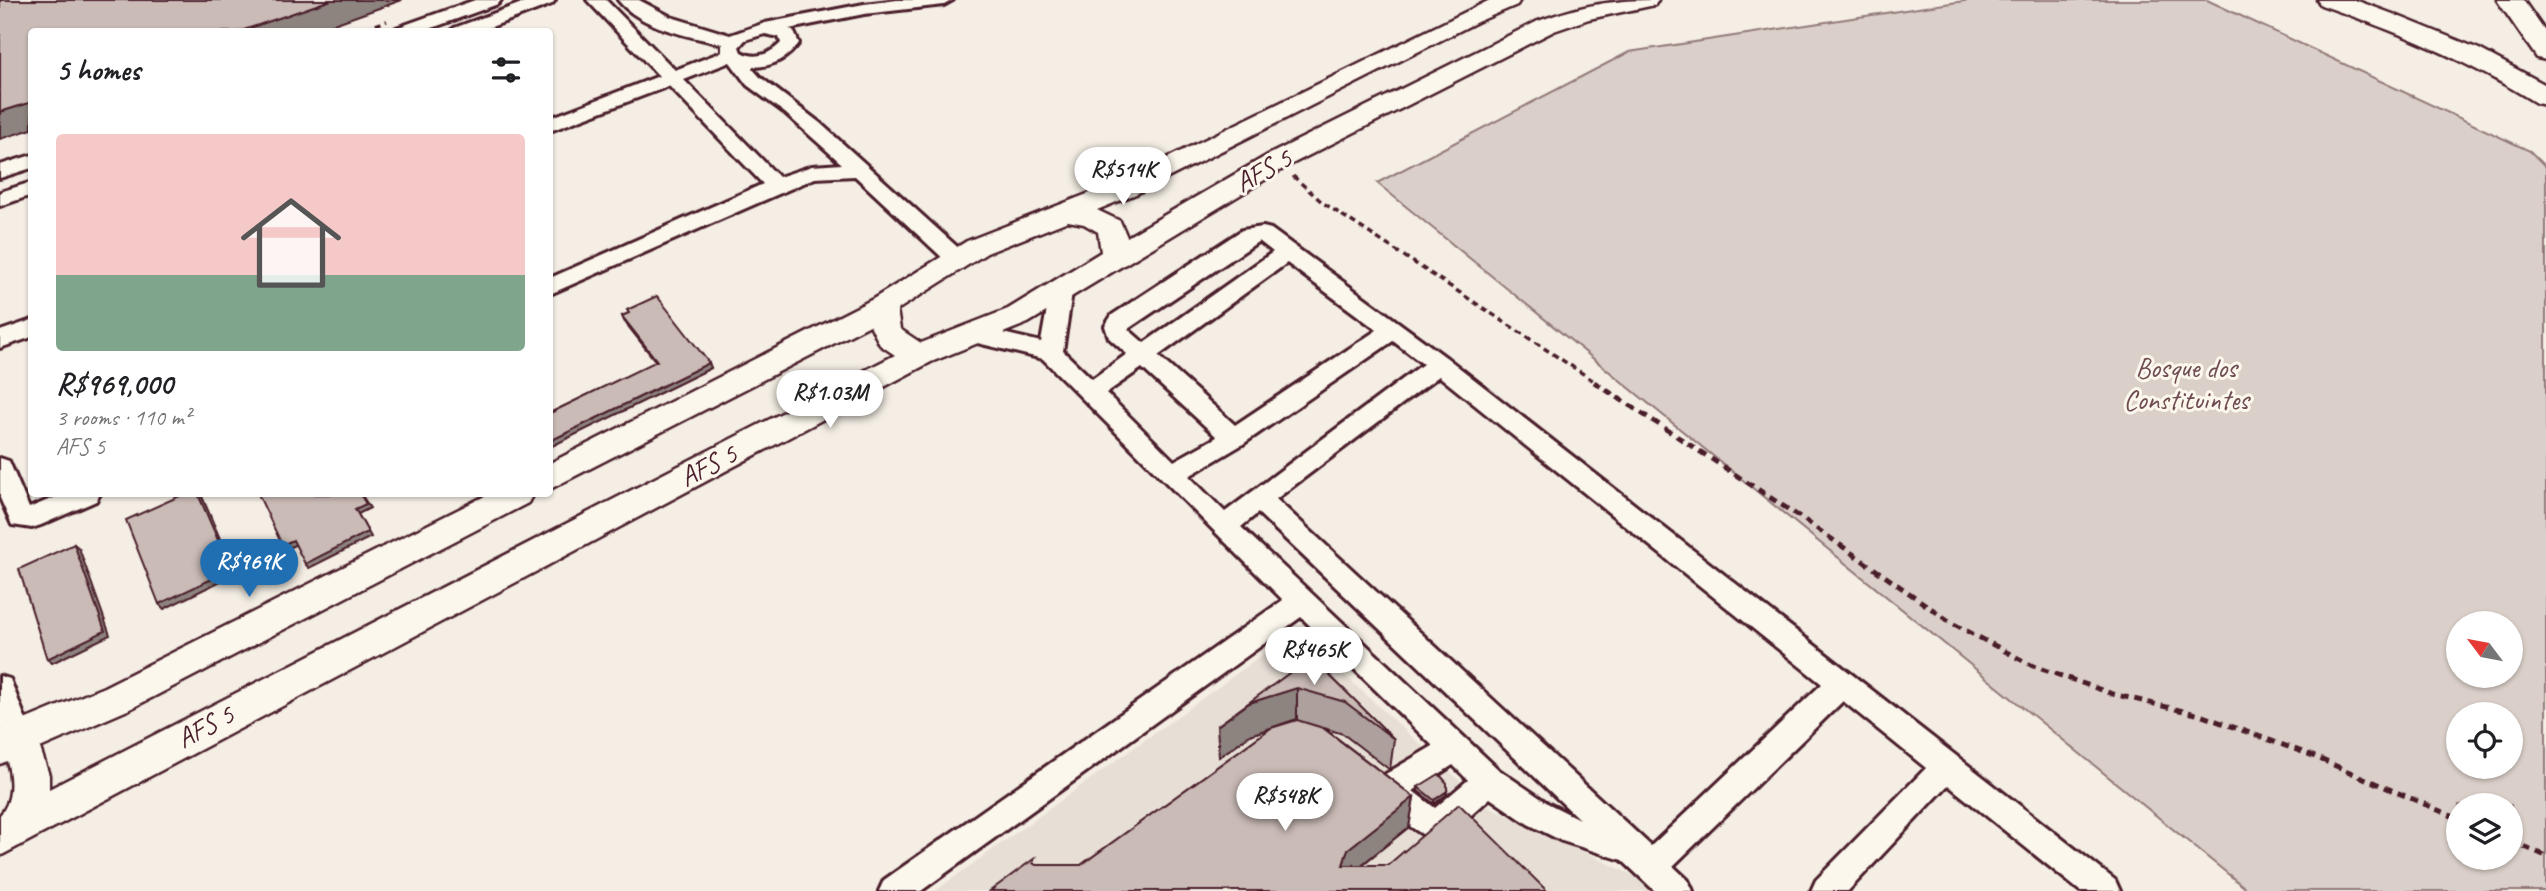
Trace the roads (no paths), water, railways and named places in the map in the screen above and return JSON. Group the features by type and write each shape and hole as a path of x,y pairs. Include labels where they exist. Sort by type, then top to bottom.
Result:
{"highway":[{"path":"2330,0 2480,61 2546,97"},
{"path":"2515,8 2546,52"}],"main road":[{"name":"AFS 5","path":"553,475 883,306 956,258 1013,231 1069,213 1127,188 1508,0"},
{"name":"AFS 5","path":"10,831 920,355 1018,316 1277,161 1546,26 1583,13 1647,0"},
{"path":"1069,213 1091,217 1110,227 1115,241 1115,256"},
{"path":"883,306 882,323 888,337 920,355"},
{"path":"10,831 32,790 32,777 9,744 117,698 511,497"}],"street":[{"path":"413,28 492,0"},
{"path":"471,28 546,0"},
{"path":"596,0 776,186"},
{"path":"627,0 652,18 755,62 786,48 833,16 864,9"},
{"path":"553,123 734,52 747,32 864,9 944,0"},
{"path":"765,28 787,34 786,48 775,66 790,108"},
{"path":"734,52 742,70 751,79 790,108 956,258"},
{"path":"0,172 28,162"},
{"path":"553,286 812,172 857,170"},
{"path":"0,200 28,190"},
{"path":"1234,438 1146,355 1117,332 1116,326 1250,235 1263,234 1439,364 2104,891"},
{"path":"1091,392 1287,252"},
{"path":"1051,353 1061,292"},
{"path":"0,340 28,330"},
{"path":"1172,474 1234,438 1393,331"},
{"path":"973,334 1051,353 1224,527 1489,780 1529,810 1567,830 1598,842 1630,847"},
{"path":"1224,527 1439,364"},
{"path":"0,468 22,518 32,518 80,497"},
{"path":"1259,498 1677,891"},
{"path":"895,891 1303,601"},
{"path":"1651,867 1842,683"},
{"path":"0,688 9,744"},
{"path":"1454,748 1380,782 1427,835 1489,780"},
{"path":"1827,891 1947,766"}],"park label":[{"name":"Bosque dos Constituintes","path":"2186,383"}]}
